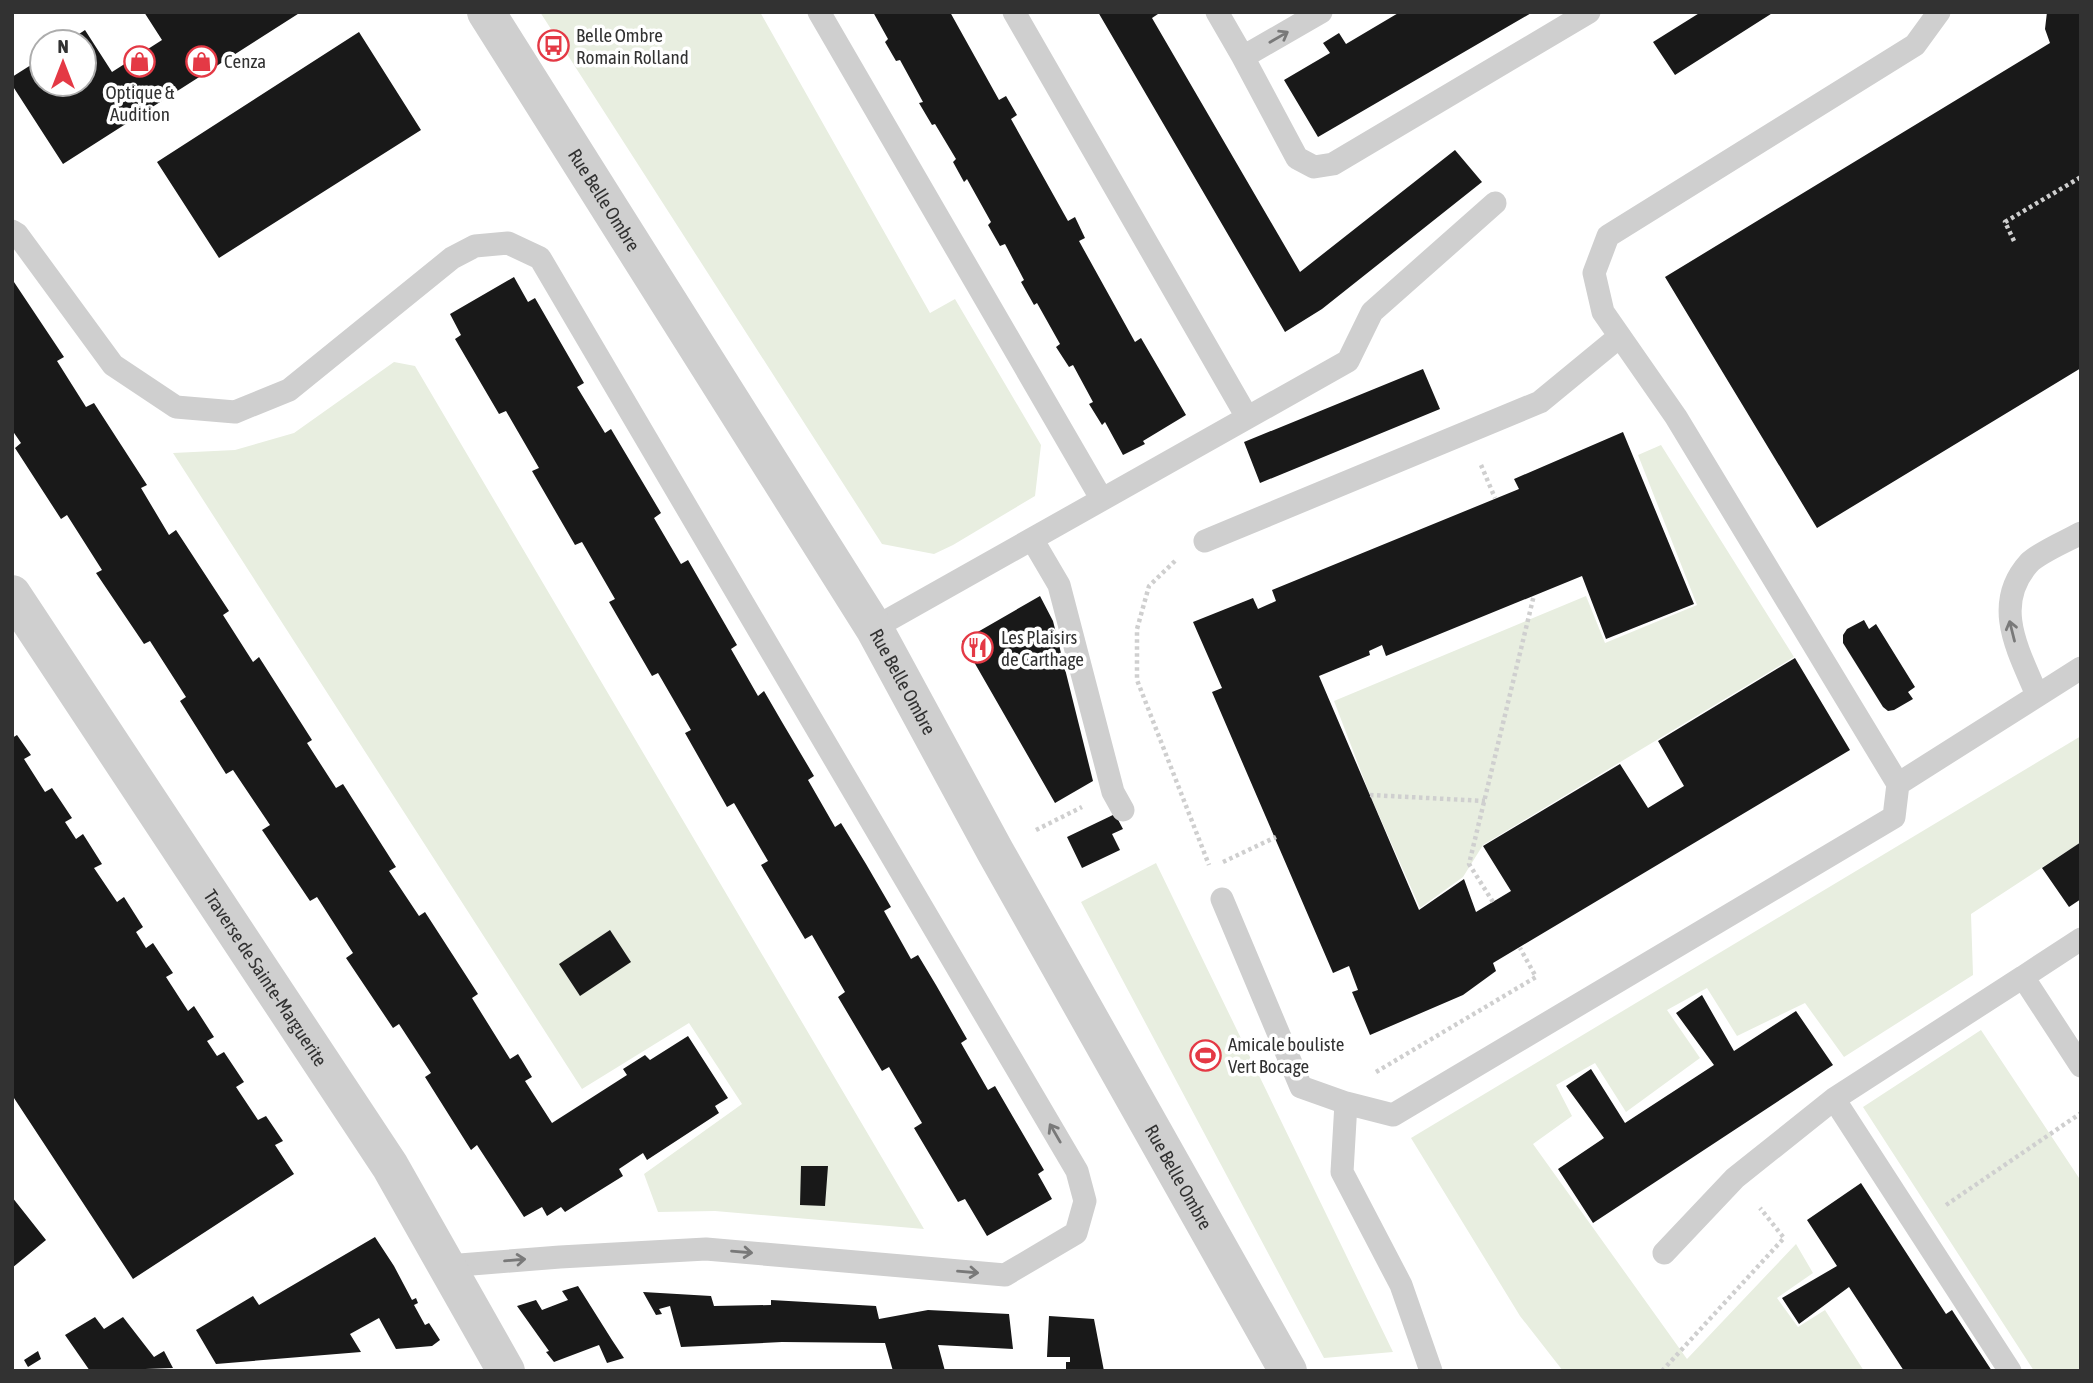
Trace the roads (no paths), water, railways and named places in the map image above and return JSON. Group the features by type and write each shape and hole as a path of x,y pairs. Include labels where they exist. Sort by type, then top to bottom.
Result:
{"street":[{"name":"Rue Belle Ombre","path":"486,12 874,628 995,851 1289,1371"},
{"name":"Traverse de Sainte-Marguerite","path":"12,594 390,1166 506,1371"}],"lane":[{"path":"819,12 1101,498"},
{"path":"1014,12 1247,417"},
{"path":"1217,12 1297,158 1314,167 1333,164 1589,12"},
{"path":"1243,57 1321,12"},
{"path":"1222,899 1301,1087 1346,1103 1393,1115 1894,817 1898,784 1676,417 1603,312 1594,273 1608,236 1915,45 1939,12"},
{"path":"874,628 1348,361 1371,312 1495,203"},
{"path":"12,231 17,234 113,365 176,407 235,412 289,390 452,258 475,246 508,243 540,258 1077,1171 1085,1201 1076,1233 1005,1275 706,1249 447,1266"},
{"path":"1205,541 1540,402 1619,337"},
{"path":"2037,695 2016,645 2009,620 2014,589 2030,563 2081,533"},
{"path":"1032,539 1059,585 1118,801"},
{"path":"1898,784 2081,668"},
{"path":"1664,1254 1735,1178 1834,1099 2081,939"},
{"path":"2023,977 2081,1066"},
{"path":"1834,1099 2010,1371"},
{"path":"1346,1103 1342,1172 1401,1285 1431,1371"}],"place":[{"name":"Belle Ombre Romain Rolland","path":"553,46"},
{"name":"Optique & Audition","path":"140,61"},
{"name":"Cenza","path":"201,61"},
{"name":"Les Plaisirs de Carthage","path":"978,648"},
{"name":"Amicale bouliste Vert Bocage","path":"1205,1055"}]}
